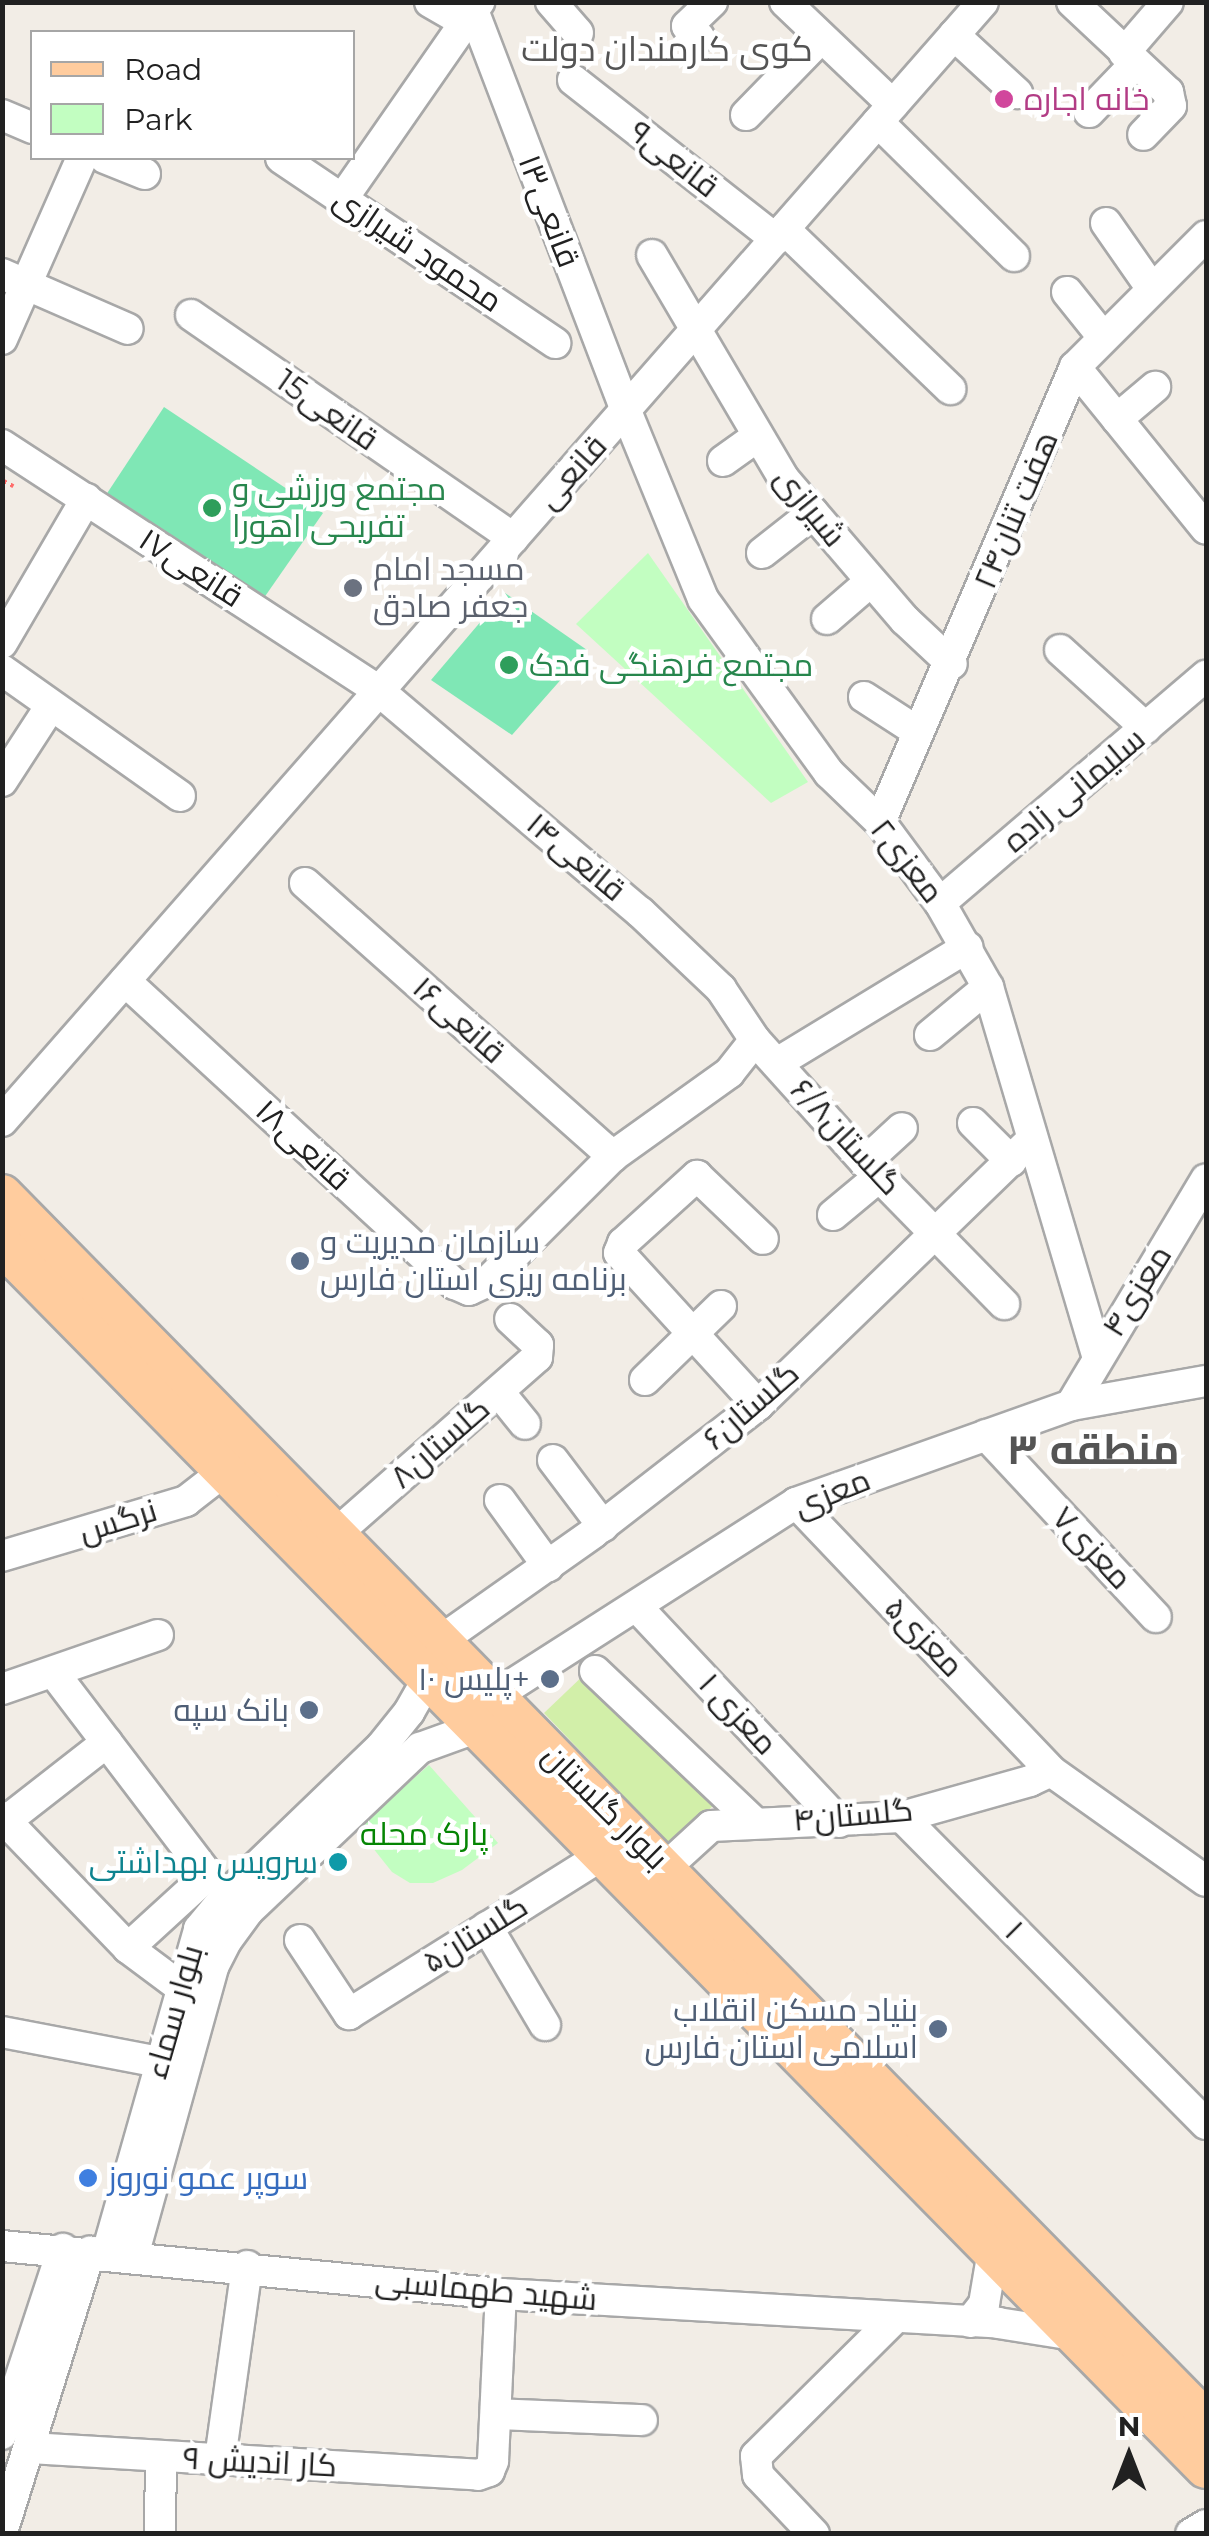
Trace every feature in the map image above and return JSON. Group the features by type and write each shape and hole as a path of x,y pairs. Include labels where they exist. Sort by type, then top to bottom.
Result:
{"main road":[{"name":"بلوار گلستان","path":"2,1195 443,1639 487,1711 592,1828 993,2251 1206,2468"},
{"name":"بلوار گلستان","path":"2,1244 429,1677 487,1711"},
{"name":"بلوار گلستان","path":"592,1828 665,1868 1206,2420"}],"street":[{"path":"344,198 472,11 430,2"},
{"path":"551,2 578,34"},
{"path":"698,37 687,26 712,2"},
{"path":"785,2 1014,256"},
{"name":"قانعی","path":"2,1120 983,2"},
{"path":"1072,2 1171,99 1171,106 1143,135"},
{"path":"1089,112 1168,2"},
{"name":"۱۳قانعی","path":"472,11 626,411"},
{"path":"954,35 1017,93"},
{"path":"746,115 820,40"},
{"name":"۹قانعی","path":"573,80 780,234 950,389"},
{"path":"2,115 30,127"},
{"path":"2,339 14,280 81,160"},
{"path":"109,160 145,174"},
{"name":"محمود شیرازی","path":"284,160 555,343"},
{"path":"1106,224 1152,289"},
{"name":"هفت تنان۲۴","path":"880,822 952,664 1076,367 1152,289 1204,243"},
{"name":"شیرازی","path":"652,255 784,478 871,580 952,664"},
{"path":"14,280 128,329"},
{"path":"1066,292 1103,337"},
{"name":"15قانعی","path":"191,315 513,538"},
{"path":"1076,367 1206,530"},
{"path":"1117,419 1155,387"},
{"name":"۲معزی","path":"626,411 703,598 829,774 880,822 940,903 988,987 1021,1151 1089,1317 1097,1356"},
{"path":"723,461 758,436"},
{"name":"۱۷قانعی","path":"2,445 380,691"},
{"path":"2,643 86,499"},
{"path":"762,553 813,513"},
{"path":"827,619 871,580"},
{"path":"1060,650 1146,728"},
{"path":"2,670 180,796"},
{"name":"سلیمانی زاده","path":"940,903 1206,676"},
{"name":"۱۴قانعی","path":"380,691 640,912 721,990 755,1040"},
{"path":"864,697 918,732"},
{"path":"2,781 50,707"},
{"name":"۱۶قانعی","path":"305,883 614,1156"},
{"path":"777,1063 968,947"},
{"name":"۱۸قانعی","path":"125,981 455,1284 469,1290 488,1281 614,1156"},
{"path":"930,1035 988,987"},
{"path":"614,1156 729,1073 755,1040"},
{"name":"۶/۸گلستان","path":"755,1040 1004,1304"},
{"path":"973,1123 1021,1151"},
{"path":"832,1214 873,1169 902,1128"},
{"name":"گلستان۶","path":"443,1639 603,1526 758,1405 1021,1151"},
{"path":"758,1405 619,1253 622,1243 697,1176 764,1239"},
{"name":"۴معزی","path":"1071,1405 1206,1178"},
{"path":"645,1380 721,1306"},
{"name":"گلستان۸","path":"338,1532 541,1352 510,1319"},
{"name":"معزی","path":"487,1711 796,1503 1071,1405 1206,1381"},
{"path":"499,1392 524,1424"},
{"name":"۷معزی","path":"986,1435 1156,1618"},
{"path":"552,1460 603,1526"},
{"name":"نرگس","path":"2,1556 186,1501 226,1470"},
{"path":"500,1500 548,1566"},
{"name":"۵معزی","path":"796,1503 1051,1770 1206,1881"},
{"name":"معزی ۱","path":"637,1607 839,1822"},
{"path":"2,1689 158,1635"},
{"path":"595,1670 753,1821"},
{"path":"54,1673 208,1875 128,1948"},
{"name":"بلوار سماء","path":"98,2252 227,1940 248,1911 391,1757 409,1712 429,1677"},
{"name":"بلوار سماء","path":"98,2252 199,1928 228,1894 391,1757 420,1748 487,1711"},
{"path":"107,1742 4,1819 128,1948 179,1986"},
{"name":"گلستان۴","path":"665,1868 710,1826 902,1817 1030,1781 1051,1770"},
{"name":"۱","path":"902,1817 1206,2124"},
{"name":"گلستان۵","path":"300,1940 349,2014 487,1927 592,1828"},
{"path":"487,1927 545,2025"},
{"path":"2,2032 159,2062"},
{"name":"شهید طهماسبی","path":"2,2246 247,2266 500,2294 970,2322 1076,2334"},
{"path":"970,2322 984,2304 993,2251"},
{"path":"2,2434 98,2252"},
{"path":"2,2532 98,2252"},
{"path":"220,2459 247,2266"},
{"path":"500,2294 496,2414 642,2420"},
{"path":"814,2534 754,2468 756,2456 894,2320"},
{"name":"۹ کار اندیش","path":"30,2448 478,2475 489,2471 496,2414"},
{"path":"160,2534 161,2456"},
{"path":"1191,2534 1206,2525"}],"green space":[{"name":"مجتمع ورزشی و تفریحی اهورا","path":"164,407 323,513 259,605 100,504"},
{"path":"648,553 808,782 771,803 576,624"},
{"name":"مجتمع فرهنگی فدک","path":"505,593 587,650 512,735 431,680"},
{"path":"588,1671 715,1804 670,1845 544,1713"},
{"name":"پارک محله","path":"429,1765 498,1843 462,1870 433,1883 410,1883 392,1872 357,1828"}],"place":[{"name":"خانه اجاره","path":"1004,99"},
{"name":"مجتمع ورزشی و تفریحی اهورا","path":"212,508"},
{"name":"مسجد امام جعفر صادق","path":"353,588"},
{"name":"مجتمع فرهنگی فدک","path":"509,665"},
{"name":"سازمان مدیریت و برنامه ریزی استان فارس","path":"300,1261"},
{"name":"پلیس ۱۰+","path":"550,1679"},
{"name":"بانک سپه","path":"309,1710"},
{"name":"سرویس بهداشتی","path":"338,1862"},
{"name":"بنیاد مسکن انقلاب اسلامی استان فارس","path":"938,2029"},
{"name":"سوپر عمو نوروز","path":"88,2178"}],"district":[{"name":"کوی کارمندان دولت","path":"667,49"},
{"name":"منطقه ۳","path":"1093,1449"}]}
